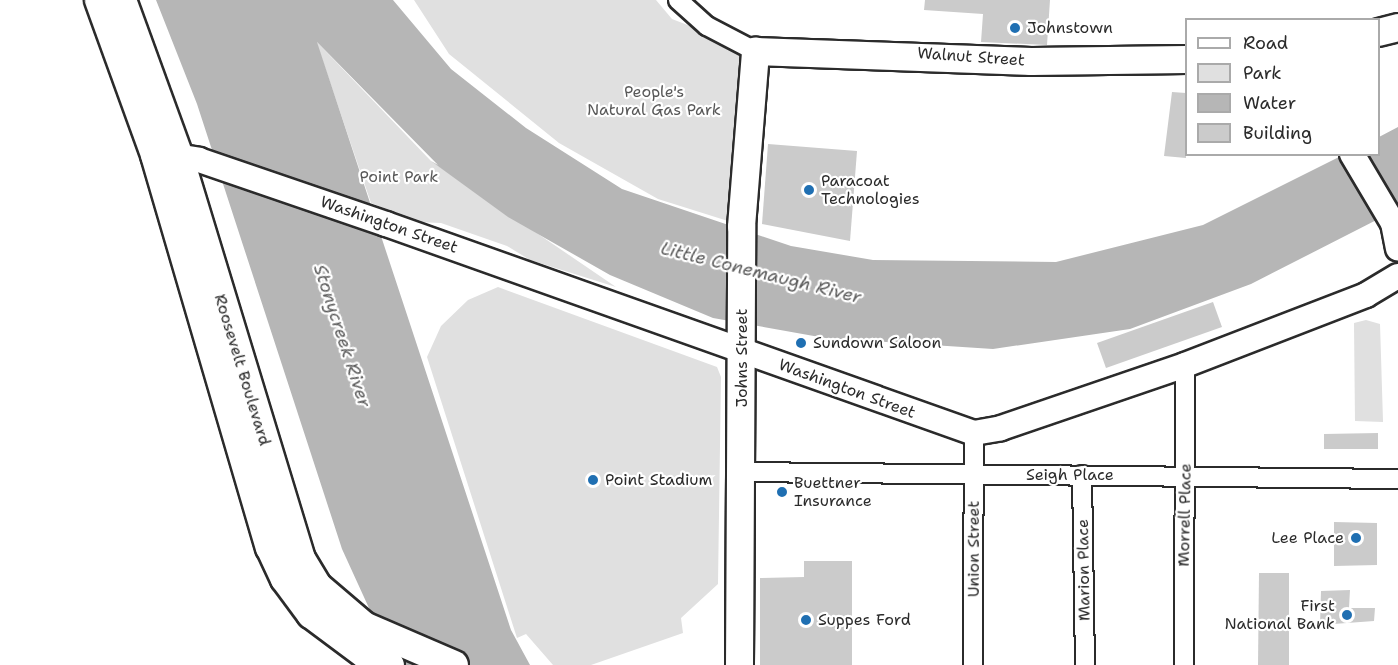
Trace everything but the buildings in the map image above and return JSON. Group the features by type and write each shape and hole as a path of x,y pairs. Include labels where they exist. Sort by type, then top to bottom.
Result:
{"highway":[{"name":"Roosevelt Boulevard","path":"99,0 178,156 270,547 285,579 311,614 378,660"},
{"name":"Roosevelt Boulevard","path":"122,0 178,156 290,530 317,586 364,627 454,665"}],"main road":[{"path":"1380,32 1398,27"},
{"name":"Walnut Street","path":"756,51 1031,61 1185,59"},
{"name":"Johns Street","path":"739,665 742,339 740,230 756,51"},
{"name":"Washington Street","path":"178,156 742,339 974,433"},
{"path":"1353,156 1393,223 1398,249"},
{"path":"974,433 1001,428 1185,365 1366,294 1398,276"}],"street":[{"path":"678,0 706,26 756,51"},
{"name":"Morrell Place","path":"1184,665 1185,365"},
{"name":"Union Street","path":"973,665 974,433"},
{"name":"Seigh Place","path":"741,471 1398,479"},
{"name":"Marion Place","path":"1082,475 1085,665"}],"green space":[{"name":"People's Natural Gas Park","path":"414,0 656,0 672,19 742,46 728,221 658,199 559,143 449,54"},
{"name":"Point Park","path":"316,41 431,161 616,287 530,260 507,246 441,223 417,222 371,203"},
{"name":"Point Stadium","path":"498,287 717,367 721,377 718,584 681,618 683,633 591,665 553,665 526,634 517,638 427,357 441,326 468,300"},
{"path":"1366,320 1380,324 1383,422 1355,421 1354,323"}],"water":[{"path":"156,0 393,0 451,69 526,128 622,189 791,246 873,260 1056,262 1203,225 1341,156 1380,156 1380,136 1398,127 1398,209 1251,284 1130,329 993,349 825,338 713,318 610,275 508,217 431,161 438,165 317,42 511,630 530,665 395,665 342,549 197,104"}],"place":[{"name":"Johnstown","path":"1015,28"},
{"name":"Paracoat Technologies","path":"809,190"},
{"name":"Sundown Saloon","path":"801,343"},
{"name":"Point Stadium","path":"593,480"},
{"name":"Buettner Insurance","path":"782,492"},
{"name":"Lee Place","path":"1356,538"},
{"name":"First National Bank","path":"1347,615"},
{"name":"Suppes Ford","path":"806,620"}],"water label":[{"name":"Little Conemaugh River","path":"761,273"},
{"name":"Stonycreek River","path":"342,336"}]}
